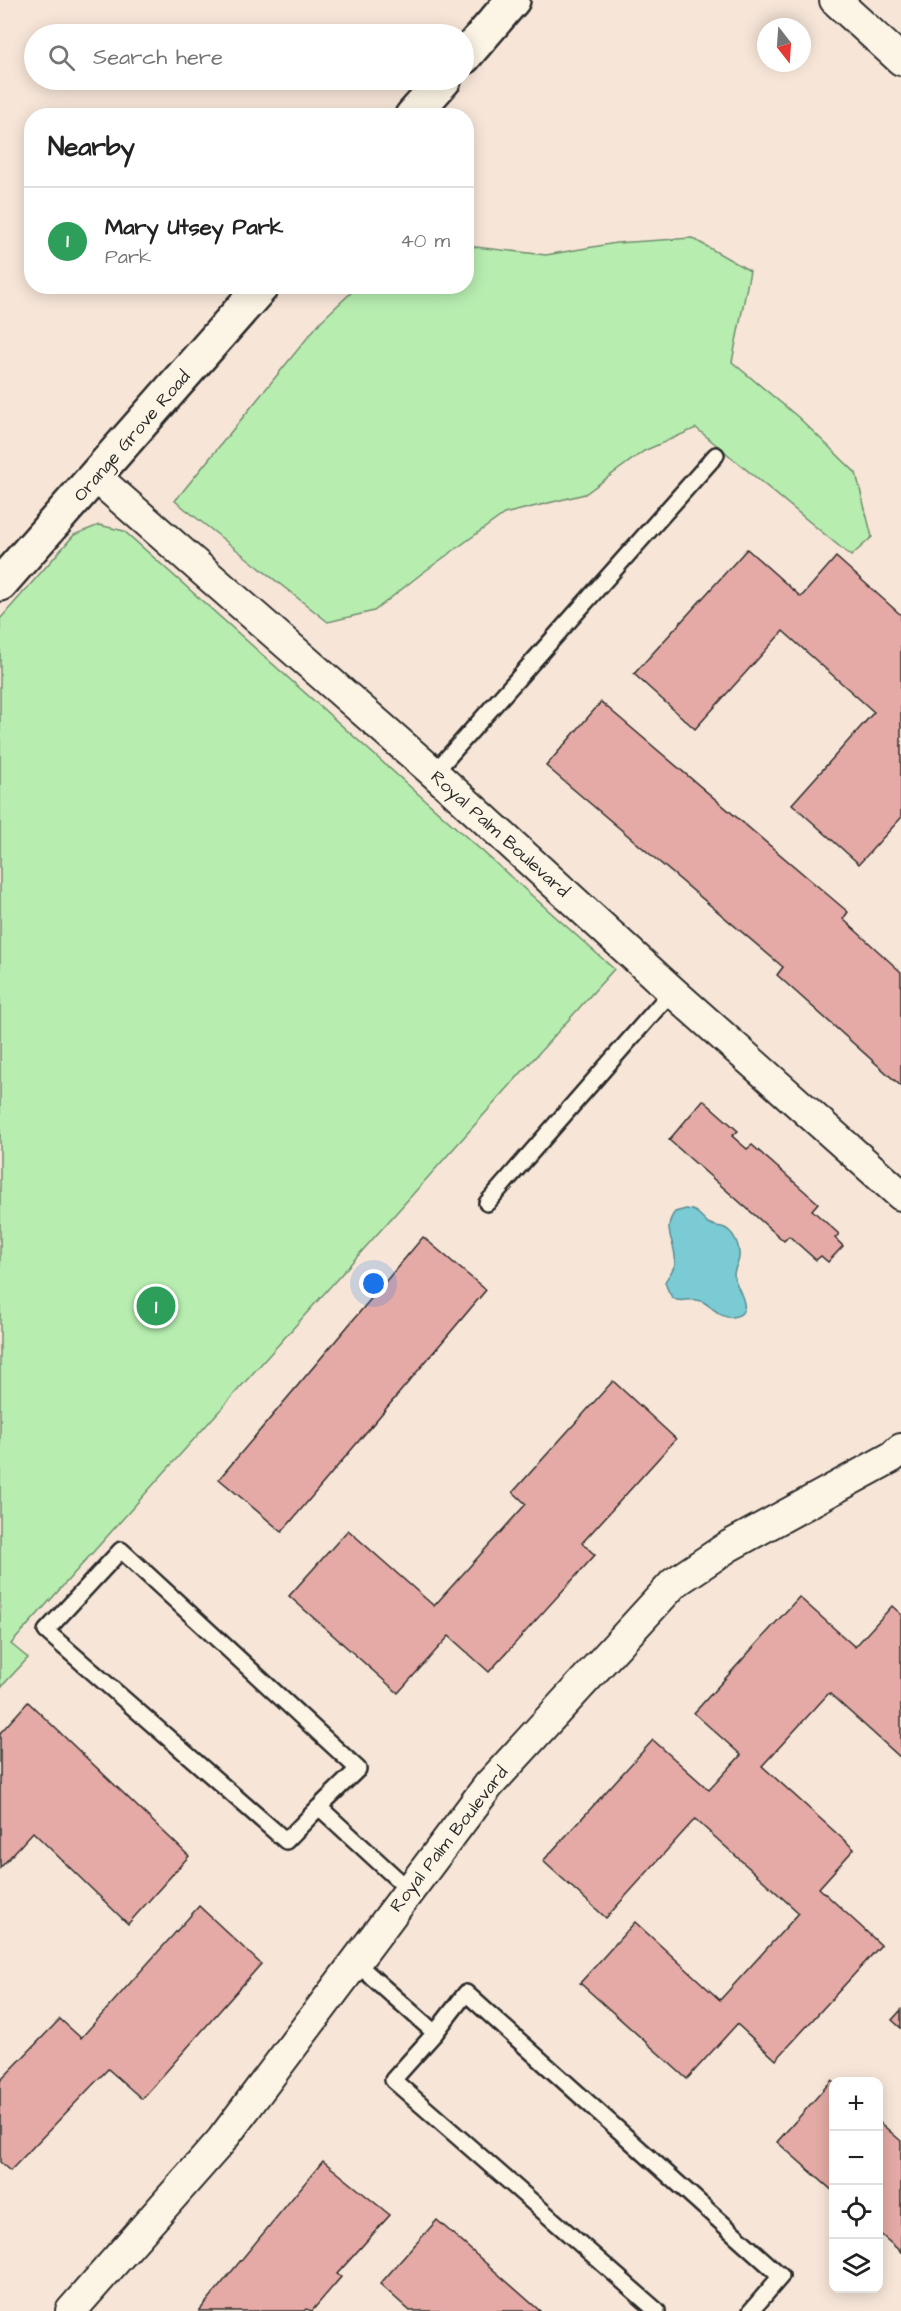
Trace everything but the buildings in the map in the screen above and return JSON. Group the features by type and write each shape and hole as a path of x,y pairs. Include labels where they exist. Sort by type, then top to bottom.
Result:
{"street":[{"path":"474,45 513,0"},
{"path":"835,0 901,60"},
{"path":"419,108 435,90"},
{"name":"Orange Grove Road","path":"0,584 255,294"},
{"name":"Royal Palm Boulevard","path":"96,477 434,773 672,991 901,1195"},
{"name":"Royal Palm Boulevard","path":"71,2311 221,2141 488,1786 674,1583 729,1546 892,1457 901,1449"}],"lane":[{"path":"434,773 716,455"},
{"path":"486,1203 672,991"},
{"path":"121,1550 358,1769 319,1807 285,1841 46,1631 121,1550"},
{"path":"319,1807 409,1890"},
{"path":"355,1962 435,2033"},
{"path":"657,2311 393,2080 435,2033 466,1993 782,2276 751,2311"}],"green space":[{"path":"692,238 750,271 732,362 798,417 856,473 872,537 851,556 696,428 644,451 585,494 504,514 374,611 328,622 175,501 321,321 350,294 474,294 474,247 546,255 616,243"},
{"path":"99,525 124,531 614,969 11,1644 28,1658 0,1688 0,619 74,535"}],"water":[{"path":"686,1209 696,1212 710,1224 726,1229 735,1239 739,1257 734,1274 744,1305 744,1310 740,1314 733,1317 725,1316 701,1301 676,1300 668,1291 665,1282 675,1264 669,1225 675,1212"}],"place":[{"name":"Mary Utsey Park","path":"156,1306"}]}
